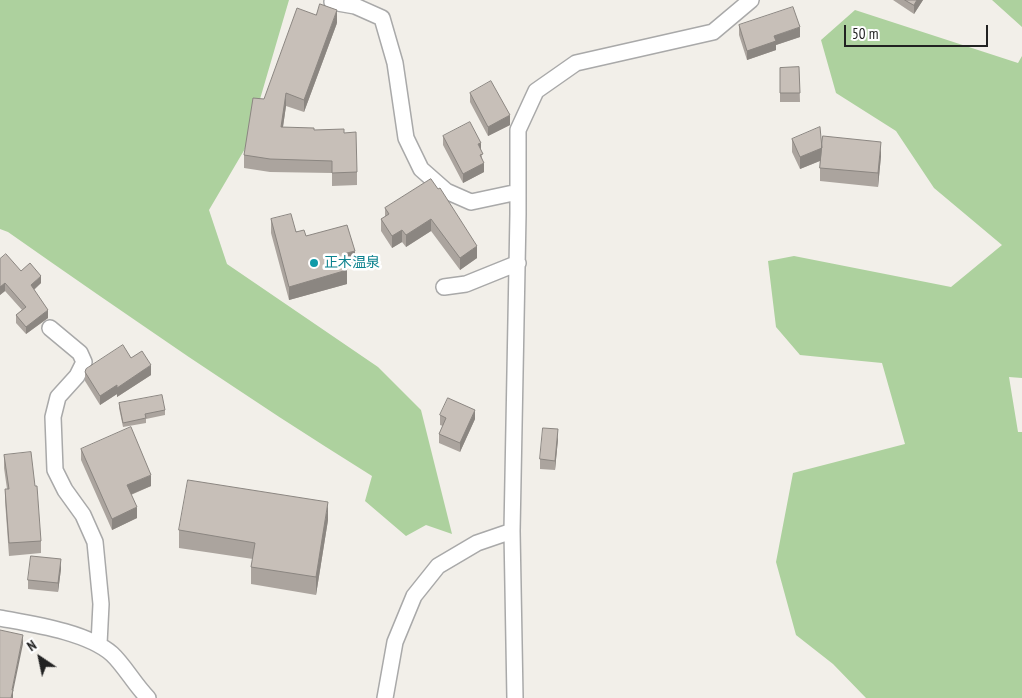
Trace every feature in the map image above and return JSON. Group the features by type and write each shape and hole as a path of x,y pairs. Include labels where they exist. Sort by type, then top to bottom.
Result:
{"street":[{"path":"516,698 512,531 518,263 518,130 536,91 576,63 714,32 750,0"},
{"path":"332,2 355,6 382,18 395,63 406,138 421,170 446,191 471,202 518,192"},
{"path":"444,287 466,284 518,263"},
{"path":"50,328 80,352 84,362 77,376 58,397 53,417 55,470 65,490 83,515 95,542 102,604 99,644"},
{"path":"385,698 395,642 414,596 438,566 478,543 512,531"},
{"path":"0,618 64,632 99,644 113,655 148,698"}],"green space":[{"path":"0,0 289,0 246,147 209,210 227,264 378,367 421,410 452,534 426,525 406,536 365,501 372,476 234,387 8,232 0,229"},
{"path":"992,0 1022,0 1022,27"},
{"path":"855,10 1018,63 1022,56 1022,378 1009,377 1018,432 1022,432 1022,698 866,698 833,664 796,635 776,562 793,473 905,444 882,363 800,355 776,327 768,261 794,256 951,287 1002,245 934,188 896,131 836,93 821,40"}],"building":[{"path":"905,0 917,0 914,5"},
{"path":"320,4 337,10 304,100 286,93 281,127 314,128 314,130 344,129 344,133 356,132 357,172 332,173 332,161 270,159 244,155 253,98 264,99 297,8 316,15"},
{"path":"793,7 800,27 774,36 776,41 747,51 739,25"},
{"path":"799,67 800,93 780,93 780,68"},
{"path":"491,81 510,115 488,127 470,93"},
{"path":"470,122 481,143 478,144 483,154 480,155 484,163 463,174 443,136"},
{"path":"820,127 822,148 800,157 792,139"},
{"path":"823,136 881,142 878,173 820,168"},
{"path":"431,179 438,189 440,188 477,246 460,258 431,219 406,235 402,230 392,236 381,219 389,214 385,208"},
{"name":"正木温泉","path":"291,214 296,232 304,230 306,236 347,225 355,251 343,254 347,270 289,287 271,219"},
{"path":"6,254 21,271 30,263 41,276 31,285 48,310 26,327 16,315 26,307 5,283 0,287 0,259"},
{"path":"123,345 131,358 142,351 151,365 117,388 117,385 100,396 85,372 86,369"},
{"path":"162,395 165,410 145,414 146,418 123,423 119,403"},
{"path":"448,398 475,410 460,443 439,434 446,418 440,415"},
{"path":"131,427 151,475 127,485 137,507 112,519 81,449"},
{"path":"543,428 558,429 555,461 540,459"},
{"path":"31,452 35,486 37,486 41,541 9,543 5,489 9,489 4,455"},
{"path":"188,480 328,502 316,577 251,567 255,543 179,530"},
{"path":"31,556 61,559 58,583 28,580"},
{"path":"0,630 23,635 11,698 0,698"}],"place":[{"name":"正木温泉","path":"314,263"}]}
